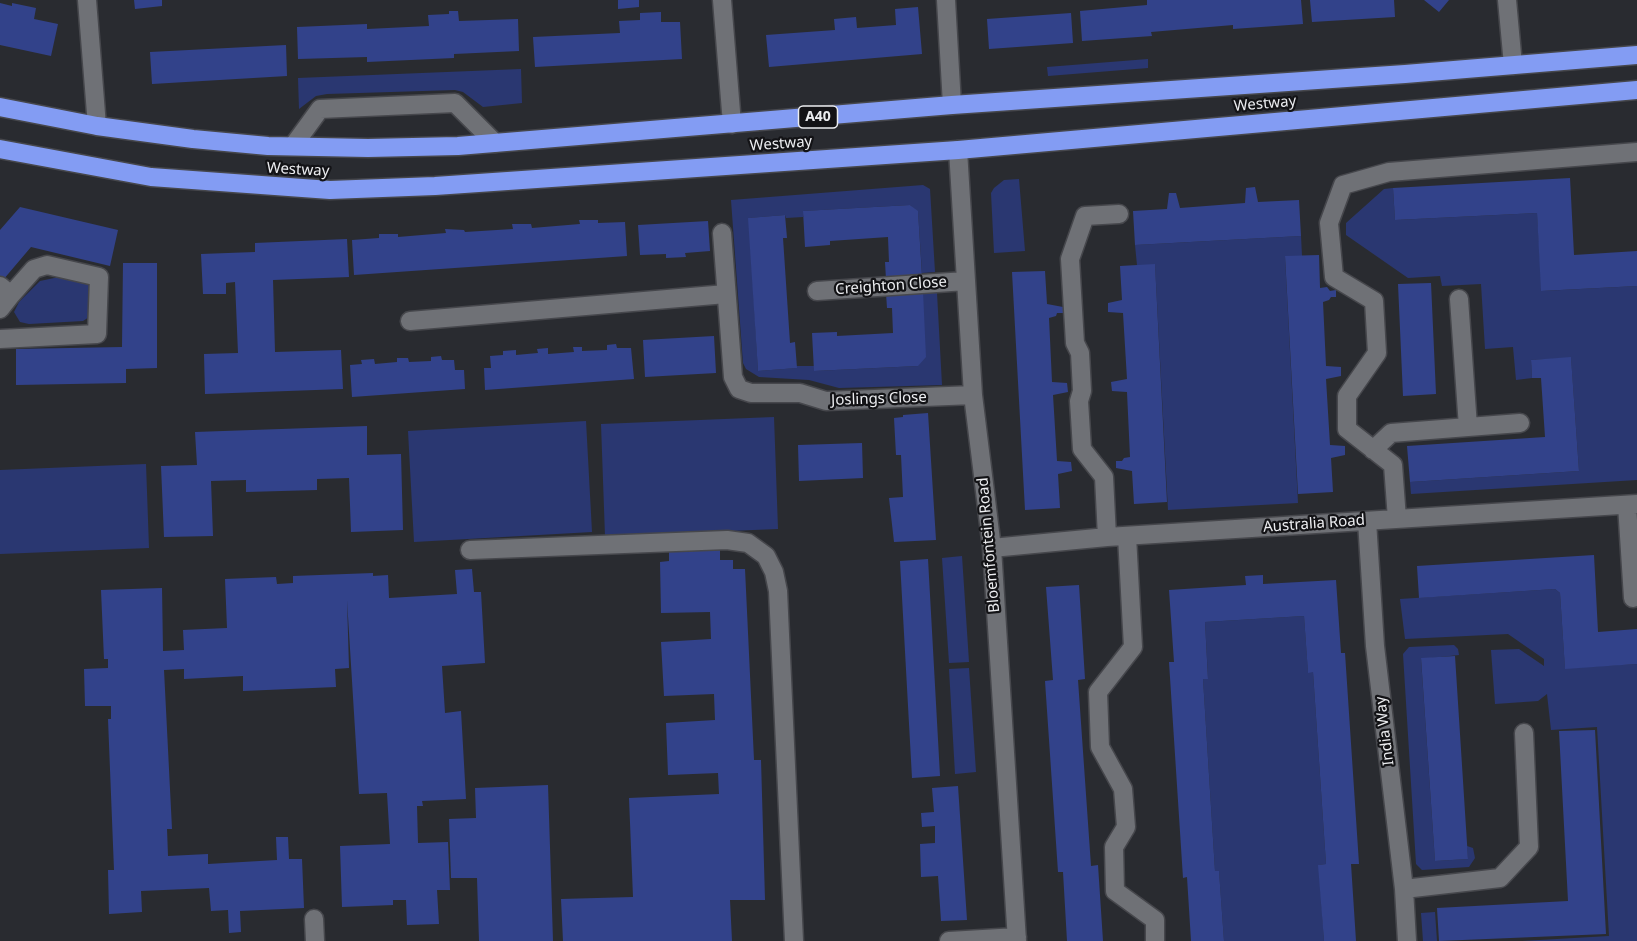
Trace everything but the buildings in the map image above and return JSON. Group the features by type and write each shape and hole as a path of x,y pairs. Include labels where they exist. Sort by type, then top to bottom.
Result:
{"highway":[{"name":"Westway","path":"0,107 97,126 193,139 293,146 368,148 458,146 952,105 1637,55"},
{"name":"Westway","path":"0,149 151,177 330,190 435,186 958,150 1637,90"}],"street":[{"path":"87,0 97,126"},
{"path":"722,0 732,124"},
{"path":"946,0 952,105"},
{"path":"1507,0 1513,65"},
{"path":"293,146 320,109 455,102 495,143"},
{"name":"Bloemfontein Road","path":"958,150 973,395 992,548 1017,939"},
{"path":"1396,519 1393,465 1347,429 1347,396 1377,353 1374,302 1334,277 1329,223 1343,185 1389,172 1637,152"},
{"path":"1107,537 1104,477 1082,449 1079,401 1082,392 1081,363 1080,353 1075,343 1070,259 1085,216 1119,214"},
{"name":"Joslings Close","path":"722,233 733,376 739,389 751,393 800,393 826,401 973,395"},
{"path":"0,339 97,334 99,277 47,265 34,269 4,297"},
{"name":"Creighton Close","path":"817,291 966,281"},
{"path":"410,321 726,294"},
{"path":"1459,299 1468,427"},
{"path":"1373,450 1390,433 1520,423"},
{"path":"1632,504 1633,598"},
{"name":"Australia Road","path":"992,548 1107,537 1632,504"},
{"name":"India Way","path":"1367,521 1375,646 1404,889 1407,941"},
{"path":"1126,536 1133,647 1098,692 1100,747 1123,789 1126,827 1114,847 1115,891 1155,920 1155,941"},
{"path":"470,550 727,540 748,543 766,556 774,572 778,591 794,941"},
{"path":"1404,889 1500,878 1529,847 1524,733"},
{"path":"314,919 315,941"},
{"path":"949,941 1017,939"}],"shaded area":[{"path":"1148,59 1148,68 1048,76 1047,67"},
{"path":"521,69 522,103 483,107 463,92 455,90 327,94 316,96 299,109 298,78"},
{"path":"1019,179 1025,251 994,253 991,193 1004,180"},
{"path":"923,185 930,189 935,272 922,273 918,212 910,205 804,211 803,217 786,218 785,215 749,218 758,371 796,368 796,366 814,366 814,371 918,366 923,293 937,293 942,385 839,388 809,380 759,377 746,369 743,363 731,200"},
{"path":"1393,188 1395,220 1537,213 1542,291 1637,286 1637,480 1411,494 1410,482 1579,471 1571,358 1531,360 1532,378 1516,380 1513,347 1485,349 1481,284 1442,286 1440,276 1408,278 1346,235 1346,223 1384,189"},
{"path":"1301,236 1302,256 1285,257 1298,503 1168,510 1155,265 1137,265 1135,245"},
{"path":"59,277 84,281 91,286 94,310 89,317 83,321 29,324 20,322 14,312 19,302 40,281"},
{"path":"774,417 778,529 605,536 601,424"},
{"path":"586,421 592,532 414,542 408,431"},
{"path":"146,464 149,548 0,554 0,470"},
{"path":"962,556 969,662 949,663 942,558"},
{"path":"1555,589 1560,593 1565,668 1637,664 1637,941 1522,941 1609,936 1597,727 1551,730 1547,694 1538,701 1495,704 1491,650 1519,649 1544,666 1544,659 1508,634 1405,639 1400,599"},
{"path":"1304,616 1308,672 1313,672 1326,864 1319,865 1324,941 1224,941 1219,872 1215,871 1203,679 1208,678 1205,622"},
{"path":"1454,645 1459,655 1421,659 1435,861 1468,859 1467,846 1473,848 1475,858 1469,867 1422,870 1416,864 1403,654 1409,647"},
{"path":"969,668 976,772 955,774 949,669"},
{"path":"1435,912 1437,941 1423,941 1421,913"}]}
